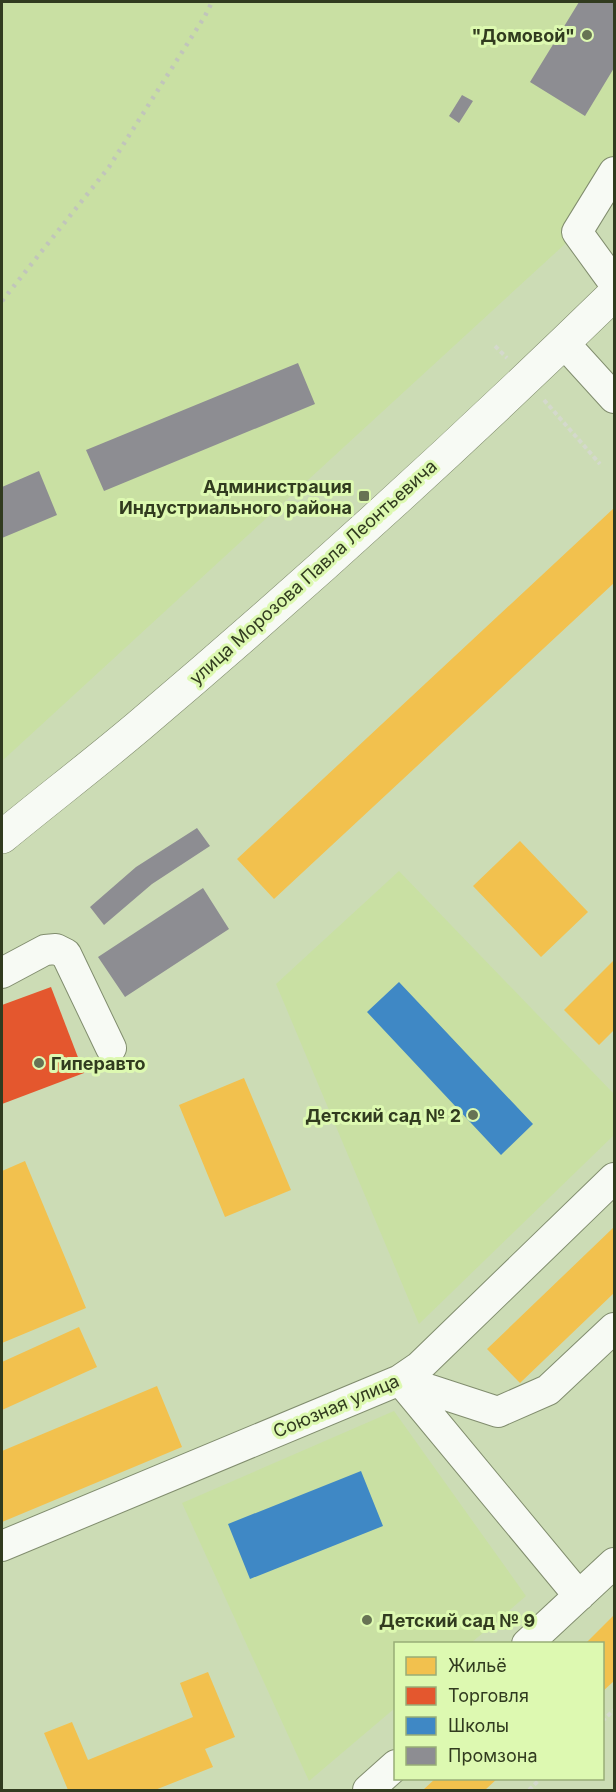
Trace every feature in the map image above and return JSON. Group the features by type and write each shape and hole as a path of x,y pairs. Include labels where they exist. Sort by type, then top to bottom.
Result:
{"main road":[{"name":"улица Морозова Павла Леонтьевича","path":"2,837 138,727 379,516 615,294"}],"street":[{"path":"615,172 577,232 615,283"},
{"path":"564,343 615,398"},
{"path":"2,973 45,950 56,949 66,954 111,1048"},
{"name":"Союзная улица","path":"2,1546 400,1380 419,1367 615,1178"},
{"path":"400,1380 498,1412 548,1390 615,1328"},
{"path":"400,1380 579,1596"},
{"path":"529,1642 615,1563"},
{"path":"368,1791 394,1767"}],"path":[{"path":"495,346 600,464"},
{"path":"529,1791 541,1780"}],"shaded area":[{"path":"2,2 614,2 614,199 2,761"},
{"name":"Детский сад № 2","path":"399,871 614,1094 614,1135 419,1324 276,984"},
{"name":"Детский сад № 9","path":"394,1411 526,1596 472,1642 394,1642 394,1709 309,1781 182,1503"}],"building: Жильё":[{"path":"614,508 614,583 274,899 237,859"},
{"path":"520,841 588,912 541,957 473,886"},
{"path":"614,960 614,1030 599,1045 564,1010"},
{"path":"244,1078 291,1190 225,1217 179,1105"},
{"path":"25,1161 86,1308 2,1343 2,1171"},
{"path":"614,1227 614,1293 520,1383 487,1349"},
{"path":"79,1327 97,1367 2,1410 2,1362"},
{"path":"157,1386 182,1447 2,1522 2,1451"},
{"path":"614,1615 614,1681 604,1690 604,1642 587,1642"},
{"path":"208,1672 235,1737 205,1749 213,1767 155,1790 68,1790 44,1733 72,1722 88,1760 193,1717 180,1683"},
{"path":"434,1780 496,1780 485,1790 423,1790"}],"building: Торговля":[{"path":"51,987 84,1073 2,1104 2,1005"}],"building: Школы":[{"path":"399,982 533,1124 501,1155 367,1012"},
{"path":"361,1471 383,1526 250,1579 228,1524"}],"building: Промзона":[{"name":"\"Домовой\"","path":"579,2 614,2 614,68 585,116 530,82"},
{"path":"462,95 473,101 459,123 449,116"},
{"path":"298,363 315,404 104,491 86,450"},
{"path":"39,471 57,515 2,538 2,487"},
{"path":"197,828 210,846 152,884 104,925 90,907 136,867"},
{"path":"203,888 229,929 125,997 98,957"}],"railway":[{"path":"2,301 109,167 212,2"}],"place":[{"name":"\"Домовой\"","path":"587,35"},
{"name":"Администрация Индустриального района","path":"364,496"},
{"name":"Гиперавто","path":"39,1063"},
{"name":"Детский сад № 2","path":"473,1115"},
{"name":"Детский сад № 9","path":"367,1620"}]}
